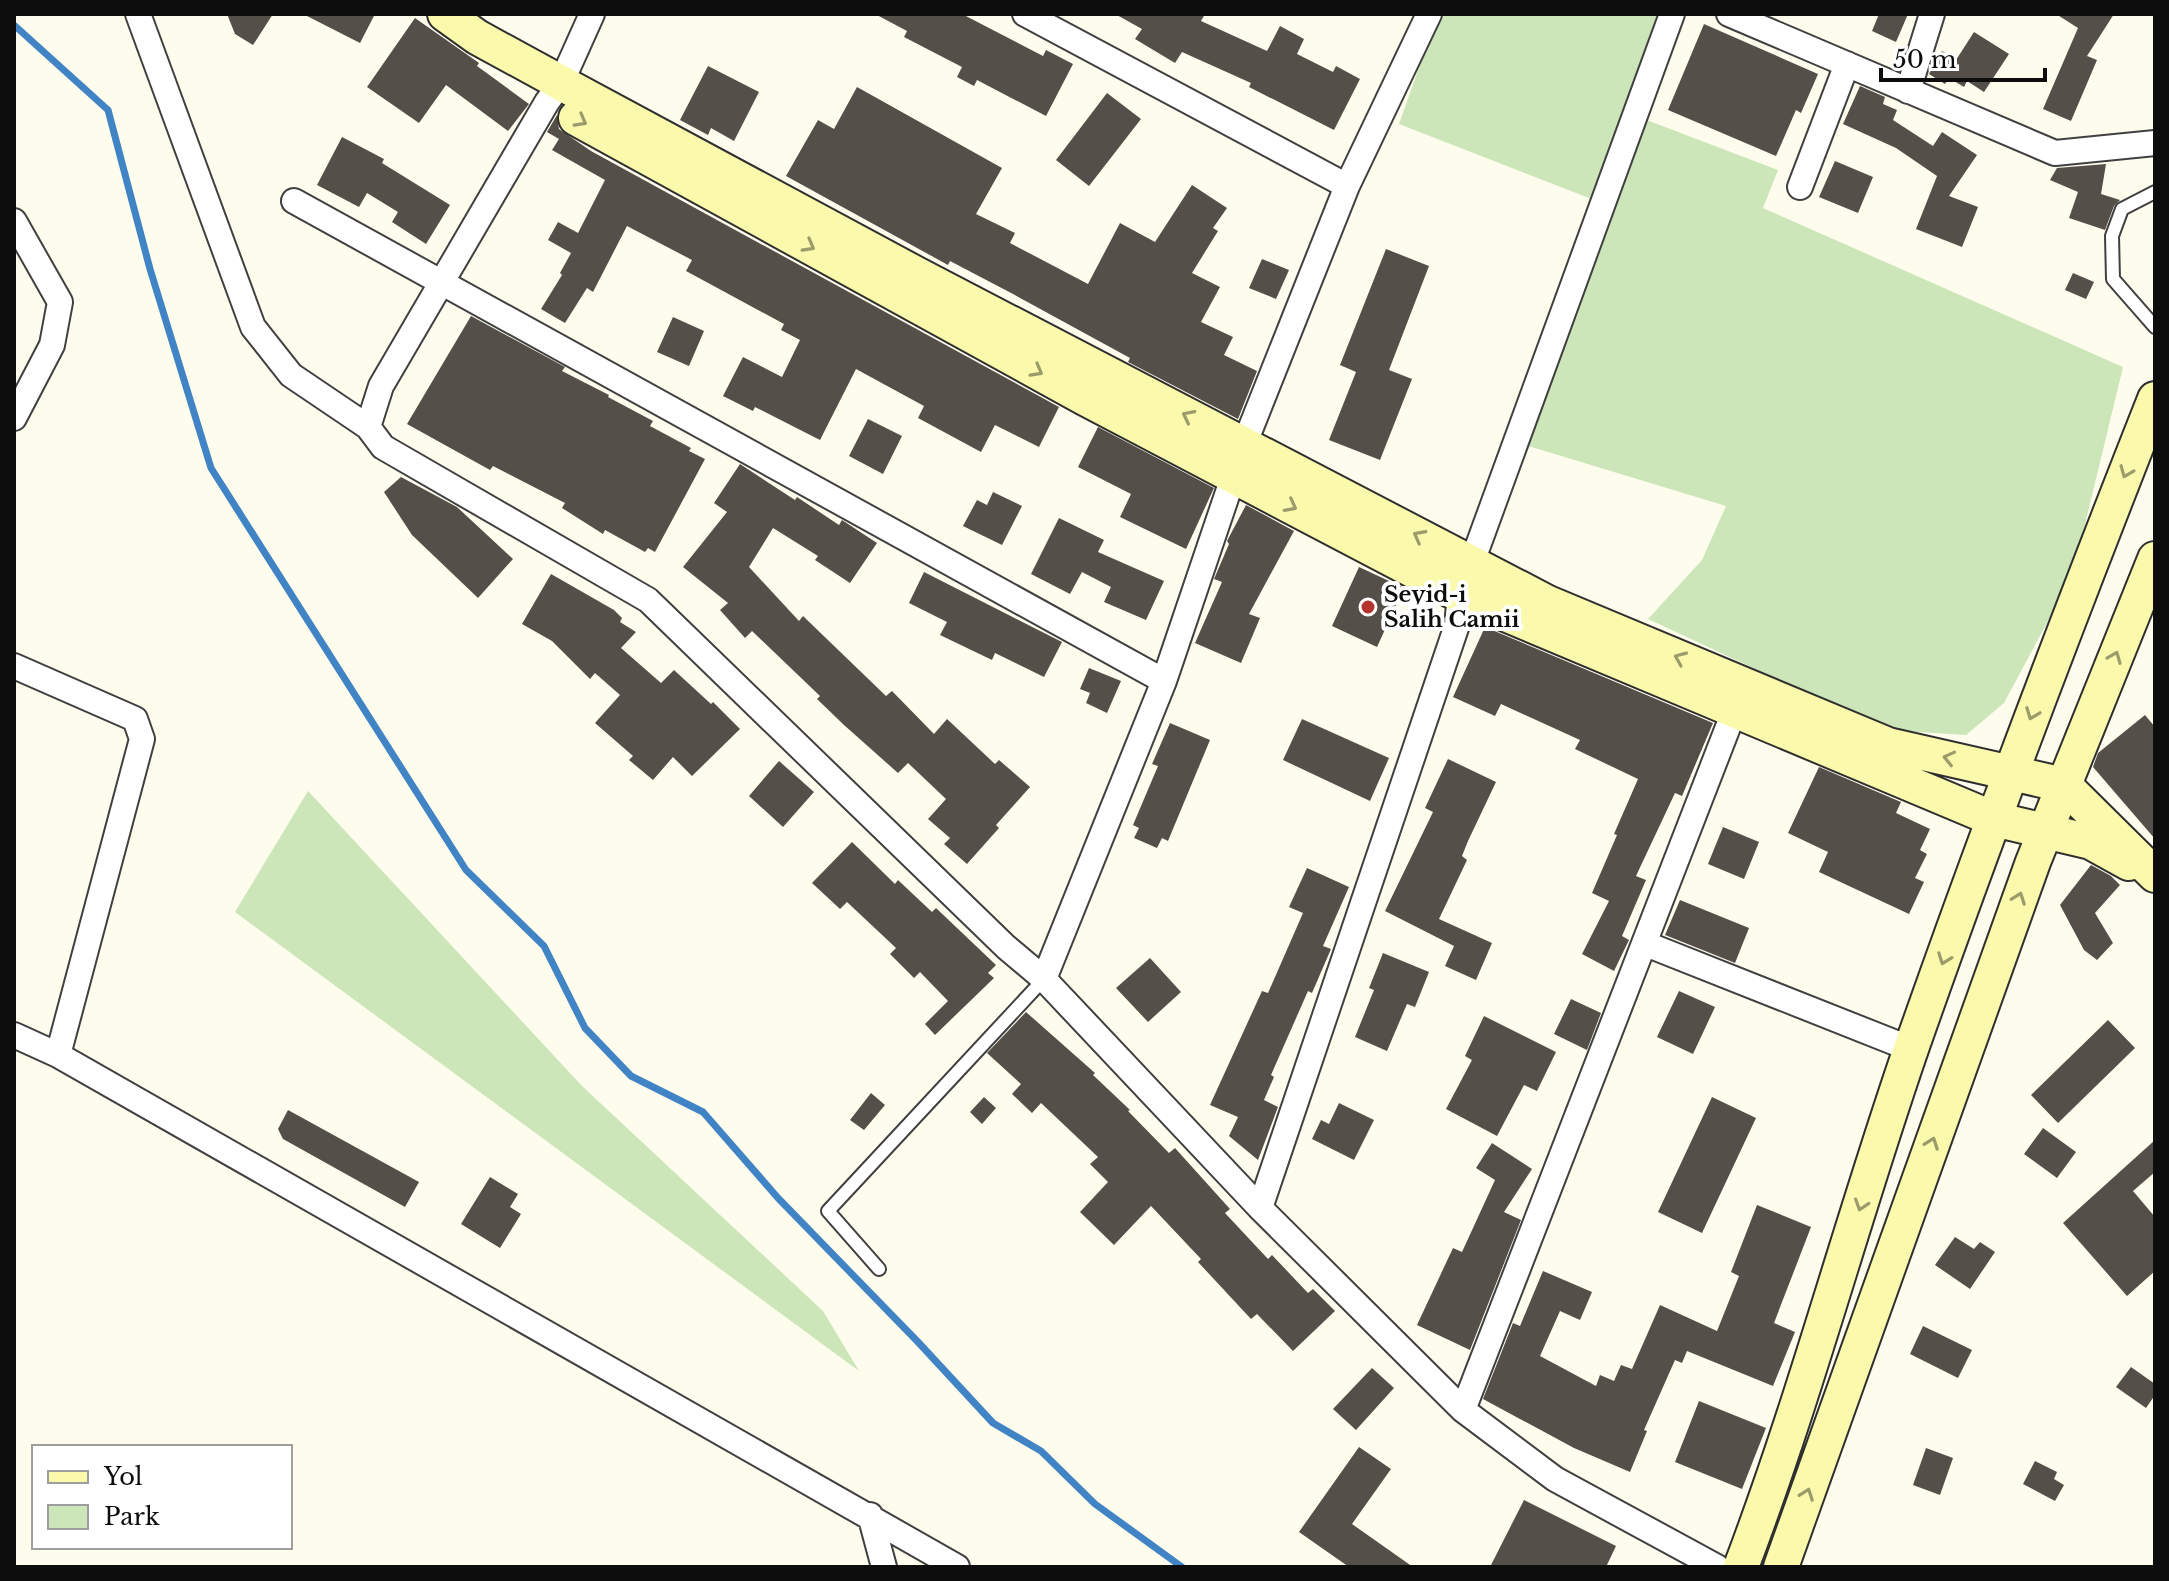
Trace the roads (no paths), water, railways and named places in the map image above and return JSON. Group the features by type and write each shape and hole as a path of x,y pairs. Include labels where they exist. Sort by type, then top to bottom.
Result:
{"street":[{"path":"138,14 253,327 291,375 368,427 383,447 648,600 1006,947 1044,979 1260,1208 1463,1410 1555,1479 1717,1567"},
{"path":"445,14 554,93 1085,398 1239,461 1472,563 1737,696 1994,819 2091,842 2155,876"},
{"path":"368,427 381,386 554,93 592,14"},
{"path":"1025,14 1347,186"},
{"path":"1044,979 1164,681 1239,461 1347,186 1429,14"},
{"path":"1260,1208 1457,625 1460,595 1672,14"},
{"path":"1729,14 2055,153 2155,143"},
{"path":"1908,91 1932,14"},
{"path":"1800,187 1847,64"},
{"path":"294,201 1164,681"},
{"path":"14,221 60,302 52,345 14,418"},
{"path":"1741,1567 1770,1491 1911,1049 2009,772 2155,399"},
{"path":"1239,461 1460,595 1737,696 1888,745 2064,785 2155,876"},
{"path":"1781,1567 2044,832 2155,559"},
{"path":"14,666 135,719 142,739 58,1055"},
{"path":"1463,1410 1646,944 1737,696"},
{"path":"1646,944 1911,1049"},
{"path":"14,1035 58,1055 957,1567"},
{"path":"870,1515 884,1567"}],"lane":[{"path":"2155,192 2122,209 2112,236 2113,279 2155,327"},
{"path":"879,1269 828,1211 1044,979"}],"waterway":[{"path":"14,25 108,110 150,269 211,468 466,870 544,946 585,1028 631,1076 703,1112 778,1198 993,1423 1041,1451 1095,1504 1182,1567"}],"place":[{"name":"Seyid-i Salih Camii","path":"1368,607"}]}
